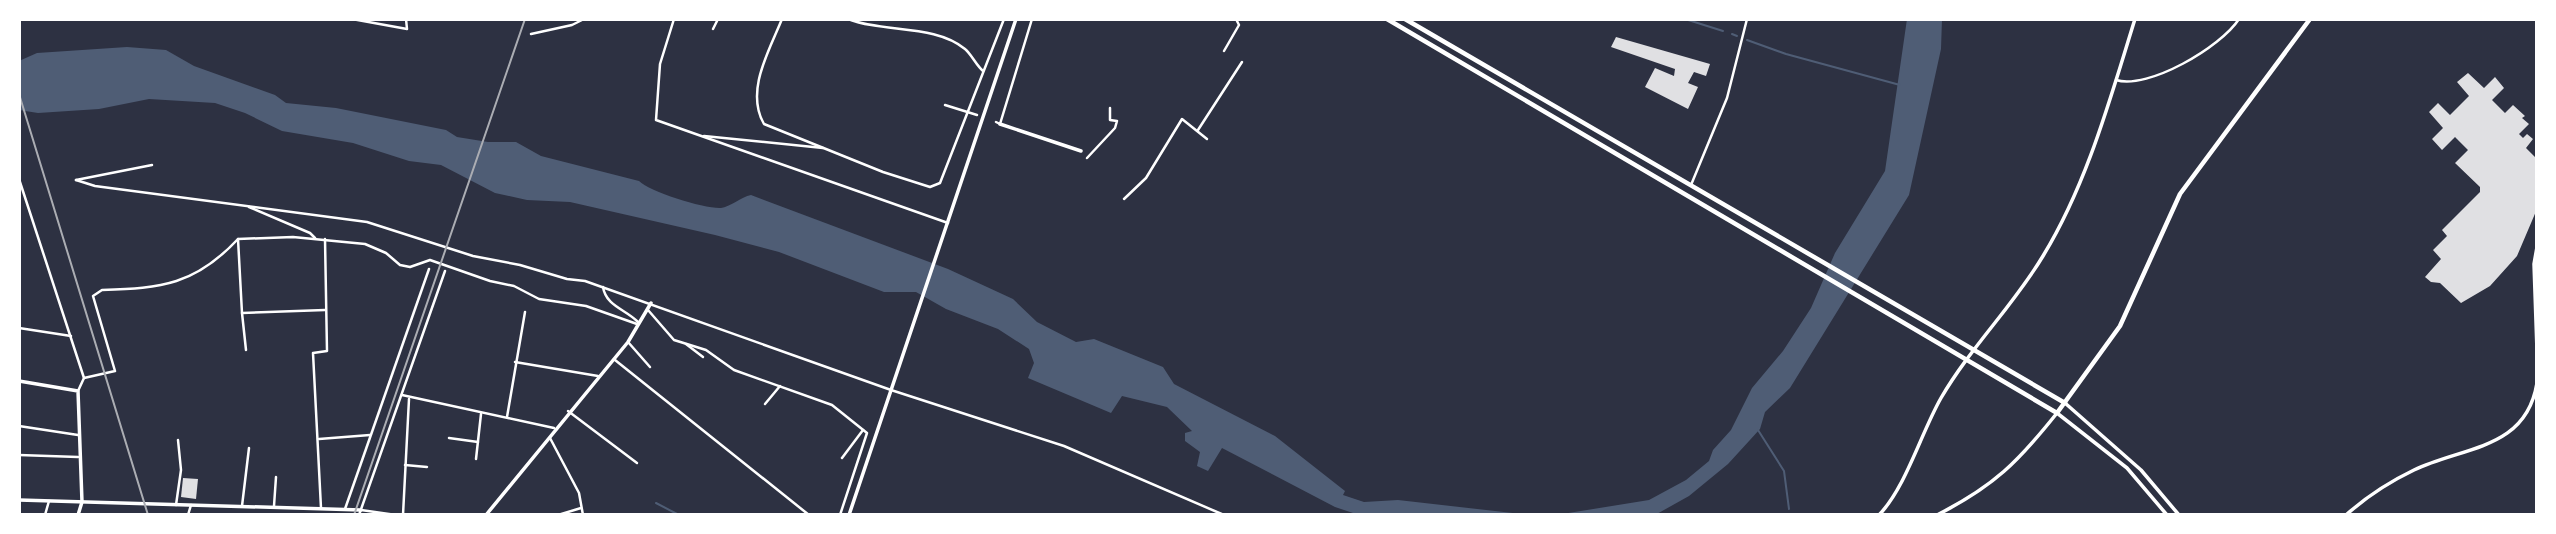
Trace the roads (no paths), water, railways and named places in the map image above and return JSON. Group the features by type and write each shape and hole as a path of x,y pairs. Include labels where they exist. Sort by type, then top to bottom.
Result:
{"main road":[{"path":"1387,19 2057,412 2120,326 2180,194 2310,19"},
{"path":"1405,19 2065,403"}],"street":[{"path":"352,19 407,29 406,19"},
{"path":"531,34 572,25 584,19"},
{"path":"674,19 660,64 656,120 948,223"},
{"path":"713,29 718,19"},
{"path":"782,19 758,82 761,119 768,127 909,181 936,187 1004,19"},
{"path":"848,19 878,29 911,30 947,39 966,50 984,71"},
{"path":"849,515 1016,19"},
{"path":"1032,19 998,123 1081,151"},
{"path":"1224,51 1239,25 1236,19"},
{"path":"1690,185 1727,98 1747,19"},
{"path":"1879,515 1893,495 1942,396 2020,292 2055,236 2082,174 2135,19"},
{"path":"2116,80 2126,83 2188,63 2209,51 2239,19"},
{"path":"1198,130 1242,62"},
{"path":"945,105 977,115"},
{"path":"1087,158 1115,128 1117,121 1110,120 1110,108"},
{"path":"1124,199 1146,178 1182,119 1208,139"},
{"path":"701,135 826,148"},
{"path":"152,165 76,180 95,186 367,222 473,256 603,286 891,390 1063,446 1224,515"},
{"path":"19,179 84,378 78,391 78,457 82,502 78,515"},
{"path":"248,207 310,233 315,238"},
{"path":"84,378 115,371 93,296 102,290 162,286 186,280 211,264 238,239 315,238 375,247 400,265 410,267 430,260 490,281 514,286 539,299 586,306 638,323"},
{"path":"238,239 246,350"},
{"path":"321,508 313,353 327,351 325,239"},
{"path":"2537,247 2537,351"},
{"path":"345,509 429,269"},
{"path":"360,512 445,271"},
{"path":"603,286 604,297 610,304 628,312 638,323"},
{"path":"486,515 554,428 628,342 651,303"},
{"path":"242,313 325,310"},
{"path":"648,310 674,340 706,350 734,370 832,405 867,433 840,515"},
{"path":"507,417 525,312"},
{"path":"19,328 72,335"},
{"path":"628,342 650,367"},
{"path":"686,344 703,357"},
{"path":"613,358 809,515"},
{"path":"515,362 598,376"},
{"path":"19,381 78,391"},
{"path":"2346,515 2412,471 2492,444 2506,435 2525,416 2537,383"},
{"path":"765,404 780,386"},
{"path":"401,396 554,428"},
{"path":"402,515 409,398"},
{"path":"2065,403 2141,470 2179,515"},
{"path":"568,411 637,463"},
{"path":"475,459 481,412"},
{"path":"1937,515 1977,495 2002,475 2023,456 2057,412 2127,468 2167,515"},
{"path":"19,425 79,435"},
{"path":"842,458 863,429"},
{"path":"319,439 370,435"},
{"path":"548,436 579,493 583,515"},
{"path":"449,438 478,442"},
{"path":"176,505 181,470 178,440"},
{"path":"242,506 249,448"},
{"path":"19,455 78,457"},
{"path":"405,465 426,467"},
{"path":"274,506 276,477"},
{"path":"19,500 288,506 396,515"},
{"path":"45,515 49,501"},
{"path":"188,515 191,505"},
{"path":"286,515 288,506"},
{"path":"558,515 582,508"}],"water":[{"path":"1907,19 1942,19 1941,49 1909,195 1790,388 1765,412 1760,429 1728,464 1689,496 1655,515 1556,515 1649,500 1686,480 1709,461 1713,450 1731,430 1752,388 1783,351 1811,308 1835,253 1885,171"},
{"path":"127,47 166,50 194,66 275,95 286,103 336,108 446,130 457,137 488,142 516,142 541,156 639,181 666,195 703,206 721,208 751,195 948,269 1013,299 1037,322 1076,342 1094,339 1163,367 1174,384 1275,436 1345,491 1343,495 1364,502 1398,500 1530,515 1356,514 1335,507 1222,448 1208,471 1197,466 1200,452 1185,441 1185,433 1192,431 1167,407 1122,396 1111,413 1028,378 1034,363 1029,349 998,329 946,309 916,292 884,292 779,252 570,202 527,200 495,193 441,165 409,161 353,143 282,131 245,113 215,103 149,99 99,109 38,113 19,110 19,61 37,53"}],"waterway":[{"path":"1685,19 1723,31"},
{"path":"1732,34 1737,36"},
{"path":"1747,40 1786,54 1900,85"},
{"path":"1758,430 1784,471 1789,509"},
{"path":"656,503 679,515"}],"railway":[{"path":"354,515 525,19"},
{"path":"19,94 148,515"}]}
